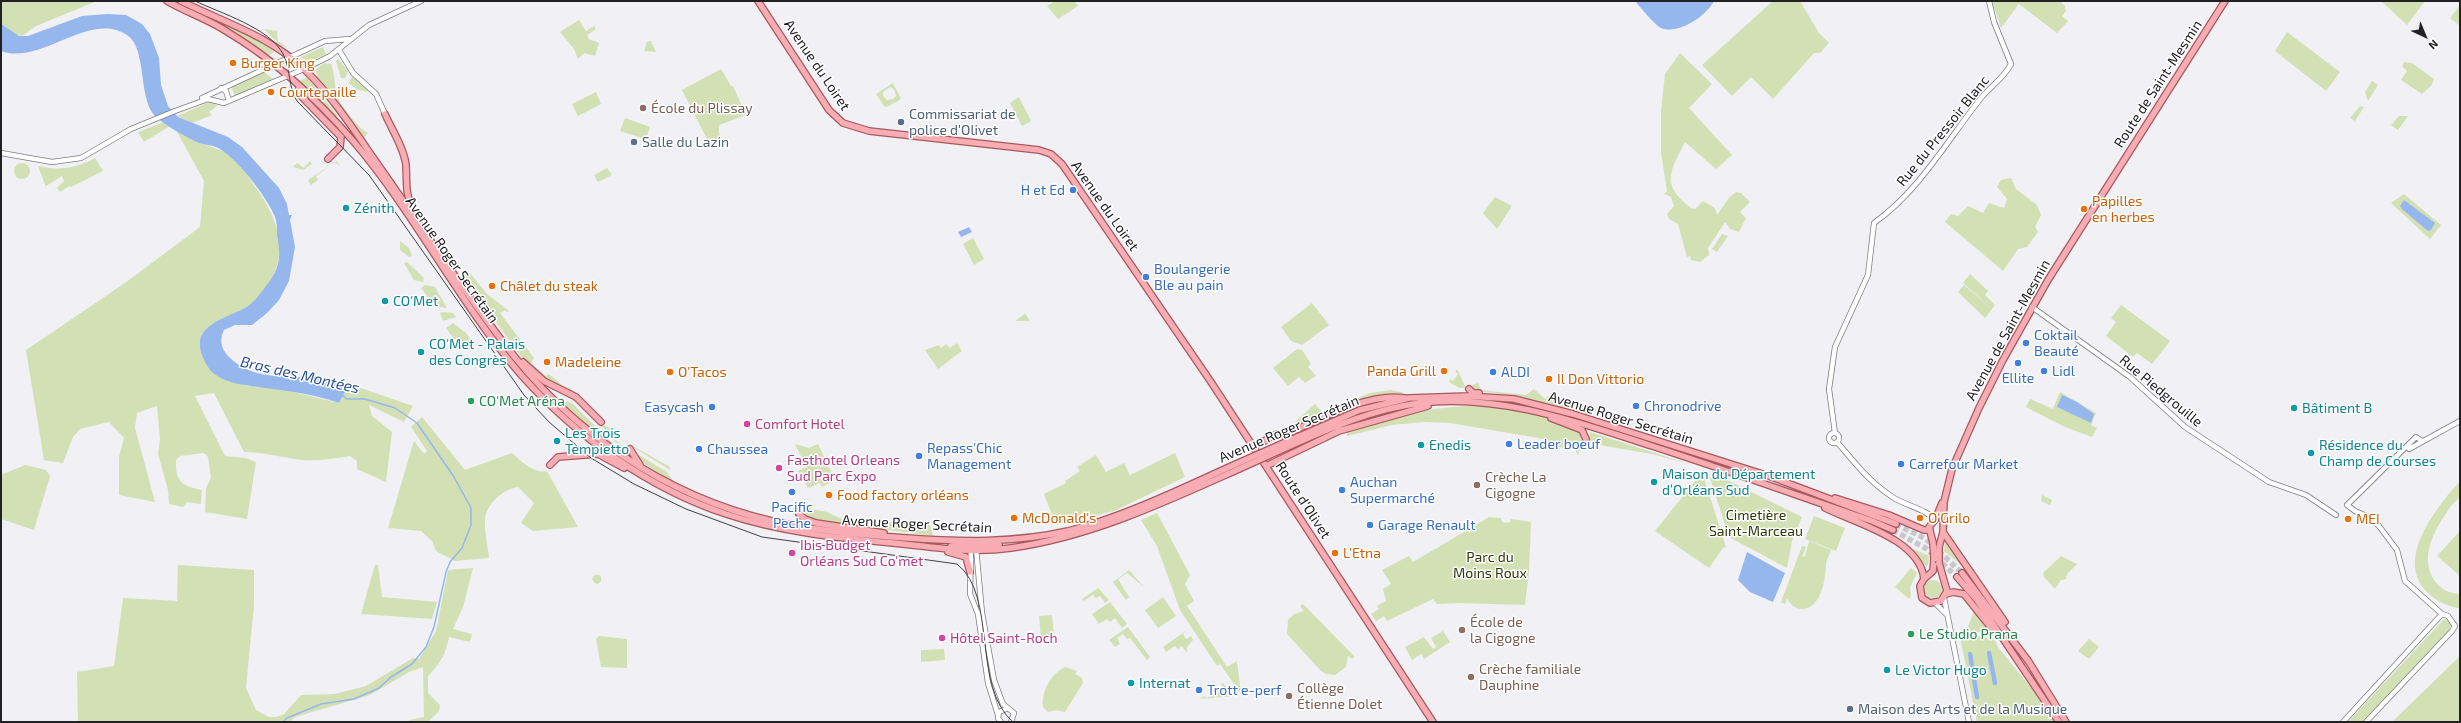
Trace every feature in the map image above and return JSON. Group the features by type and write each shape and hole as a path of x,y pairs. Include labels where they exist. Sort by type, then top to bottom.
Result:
{"main road":[{"name":"Avenue Roger Secrétain","path":"167,1 224,29 272,64 299,87 338,125 368,159 486,330 521,374 561,411 604,450 671,491 731,516 789,531 927,547 1027,546 1090,530 1146,510 1360,410 1409,398 1468,396 1514,399 1573,414 1769,476 1896,524"},
{"name":"Avenue Roger Secrétain","path":"181,1 269,42 304,69 340,111 503,343 548,399"},
{"name":"Avenue du Loiret","path":"758,1 793,51 827,106 843,123 869,131 1039,150 1054,157 1064,166 1151,293"},
{"name":"Route de Saint-Mesmin","path":"2124,160 2225,1"},
{"path":"299,87 302,97 341,137 340,147 328,159"},
{"path":"385,114 403,154 406,165 406,194 417,219"},
{"name":"Avenue de Saint-Mesmin","path":"1945,596 1947,588 1939,563 1938,547 1943,532 1942,523 1947,489 1956,458 1981,403 2032,307 2124,160"},
{"path":"458,278 526,366 544,381 576,397 601,422"},
{"name":"Route d'Olivet","path":"1151,293 1433,722"},
{"path":"1469,389 1474,393 1499,395 1514,399"},
{"path":"1253,447 1276,434 1285,435 1354,405 1394,396 1409,398"},
{"name":"Avenue Roger Secrétain","path":"1289,443 1391,408 1446,402 1482,402 1538,411 1706,463 1872,521 1893,530"},
{"path":"1266,466 1339,431 1391,415 1446,402"},
{"name":"Avenue Roger Secrétain","path":"561,411 610,448 642,467 691,494 733,510 772,521 820,529 928,539 974,547 997,541 1050,534 1097,522 1238,467"},
{"path":"1538,411 1582,430 1586,438"},
{"path":"630,449 642,467"},
{"path":"550,465 558,457 598,454 654,484 671,491"},
{"path":"1947,489 1935,520 1930,525 1933,543 1934,568 1931,574 1924,579 1920,586 1920,594 1926,601 1935,603 1945,596 1960,592 1967,596 2023,666"},
{"path":"1817,494 1845,500 1889,515 1924,530 1930,530"},
{"path":"1805,498 1879,531 1898,543 1920,563 1924,579"},
{"path":"731,516 733,510"},
{"path":"799,514 805,520 823,524 928,539"},
{"path":"1935,520 1942,523"},
{"path":"1943,532 1996,609 2066,722"},
{"path":"898,544 961,554 968,560 970,572"},
{"path":"927,547 974,547"},
{"path":"1962,573 2029,662"},
{"path":"1957,577 1974,597 2023,666 2059,722"}],"street":[{"path":"1,153 52,162 70,161 88,155 131,129 208,99 229,101 304,69 339,50 373,22 421,1"},
{"name":"Rue du Pressoir Blanc","path":"1835,433 1829,389 1835,347 1868,275 1874,223 1889,211 1924,175 1982,97 2010,67 2011,58 1994,22 1989,1"},
{"path":"177,111 272,64 325,41 352,38"},
{"path":"339,50 353,73 376,94 385,114"},
{"path":"220,89 226,91 229,101"},
{"path":"220,89 217,94 220,101"},
{"name":"Rue Piedgrouille","path":"2032,307 2130,377 2185,427 2269,482 2306,495 2336,515"},
{"path":"2402,453 2460,421"},
{"path":"1835,433 1839,436 1837,442 1832,443 1829,438 1831,434 1835,433"},
{"path":"2366,722 2455,626 2454,622 2442,614 2405,581 2397,550 2370,517 2355,511 2347,505 2402,453 2416,437 2422,441"},
{"path":"1837,442 1874,484 1896,499 1929,514 1935,520"},
{"path":"974,547 970,572 970,594 978,614 988,683 998,719"},
{"path":"974,547 994,680 1002,701 1014,715 1011,722"},
{"path":"970,594 980,591"},
{"path":"1945,596 1946,614 1969,722"},
{"path":"1935,603 1946,614"},
{"path":"2343,722 2442,614"},
{"path":"998,719 1002,709 1010,709"}],"green space":[{"path":"1,1 97,1 36,26 22,36 14,34 1,24"},
{"path":"1055,1 1074,1 1078,6 1058,19 1047,6"},
{"path":"1773,1 1800,1 1819,33 1829,43 1820,53 1814,53 1773,99 1751,77 1732,96 1702,65"},
{"path":"1992,1 2060,1 2065,6 2066,11 2062,16 2068,21 2057,33 2019,4 2001,28"},
{"path":"2381,1 2425,1 2407,25"},
{"path":"2460,5 2460,26 2450,18"},
{"path":"206,16 252,37 275,51 268,56"},
{"path":"579,20 586,31 594,26 596,29 587,35 589,39 599,43 595,56 584,53 578,59 574,49 560,32"},
{"path":"264,29 277,31 278,41 287,47 281,46"},
{"path":"2287,32 2340,72 2326,91 2275,51"},
{"path":"651,41 656,52 644,51 647,42"},
{"path":"323,47 326,54 308,62 301,57"},
{"path":"1680,53 1712,84 1689,108 1732,155 1716,169 1685,142 1672,170 1671,177 1675,192 1681,200 1691,208 1695,209 1703,201 1715,208 1717,215 1729,198 1736,192 1741,193 1750,202 1740,212 1746,218 1739,232 1730,229 1725,222 1708,248 1709,255 1700,262 1691,260 1690,256 1687,257 1678,224 1669,219 1667,214 1674,206 1671,197 1664,194 1667,191 1661,152 1661,111 1665,74"},
{"path":"338,59 348,71 345,78 341,78 336,61"},
{"path":"2404,62 2412,63 2434,79 2431,86 2422,94 2401,80 2407,71 2402,66"},
{"path":"325,63 331,64 337,95 341,104 355,122 368,133 364,138 317,77 316,69"},
{"path":"721,69 731,86 733,86 746,115 719,125 719,133 722,141 711,147 682,90"},
{"path":"264,72 273,79 235,96 231,86"},
{"path":"307,77 338,116 335,118 298,82"},
{"path":"352,77 355,77 369,91 363,91 355,88 349,82"},
{"path":"2372,81 2378,85 2368,101 2365,92"},
{"path":"893,83 901,99 887,107 884,106 876,94","holes":["890,87 894,89 896,96 893,99 887,100 883,96 883,92"]},
{"path":"596,92 601,104 578,116 572,104"},
{"path":"1019,97 1031,121 1022,126 1010,103"},
{"path":"212,101 217,106 209,112 212,115 192,123 177,116"},
{"path":"2360,106 2364,107 2355,121 2350,118"},
{"path":"2399,116 2408,116 2398,130 2391,125"},
{"path":"625,118 650,127 646,139 620,131"},
{"path":"164,122 170,126 144,142 138,132"},
{"path":"175,128 195,141 226,153 237,161 264,200 272,216 280,246 278,261 273,276 264,290 251,304 240,312 214,325 202,334 242,385 281,389 339,403 349,384 413,406 404,422 369,405 372,416 392,432 386,482 357,469 357,461 350,456 308,460 263,453 244,452 214,393 195,396 225,456 246,458 256,462 247,519 205,512 206,488 211,478 208,457 204,453 180,456 176,460 177,473 181,482 189,487 202,490 201,504 187,502 183,507 169,504 168,490 158,454 160,439 157,406 137,413 135,428 155,502 119,495 119,457 124,438 109,422 80,429 73,437 63,463 44,460 26,350 125,283 200,227 204,181"},
{"path":"95,158 103,171 71,187 69,186 60,192 57,188 64,181 62,176 46,186 47,190 38,166 45,168 67,168 82,164"},
{"path":"310,161 312,164 303,170 293,167 297,163 304,168"},
{"path":"22,163 29,168 30,171 25,178 22,179 15,174 14,171 19,164"},
{"path":"331,165 316,176 318,180 311,185 308,180"},
{"path":"607,168 612,175 598,182 594,175"},
{"path":"2011,178 2016,189 2037,205 2041,215 2035,227 2038,232 2027,247 2018,249 2003,271 1945,222 1951,214 1958,216 1968,206 1983,213 1989,203 2004,208 2007,199 1997,187 2001,180"},
{"path":"2404,194 2441,225 2430,239 2391,203"},
{"path":"1495,197 1512,206 1497,229 1483,213"},
{"path":"1722,234 1728,236 1717,252 1712,249"},
{"path":"973,238 984,259 974,265 963,244"},
{"path":"400,241 409,248 412,256 409,257 400,250"},
{"path":"407,262 424,278 423,282 414,280 404,263"},
{"path":"469,272 487,294 509,311 507,312 505,310 500,313 534,358 531,363 546,376 549,374 562,385 576,392 574,394 544,380 527,365 462,275"},
{"path":"1970,274 1988,291 1985,295 1995,305 1992,309 1963,283"},
{"path":"425,285 435,287 447,308 443,308 432,301 421,288"},
{"path":"1964,285 1992,309 1985,318 1958,292"},
{"path":"1312,303 1329,325 1302,345 1291,341 1281,327"},
{"path":"2121,305 2170,341 2152,364 2137,353 2133,357 2106,336 2116,322 2111,318"},
{"path":"1024,312 1030,321 1015,321 1025,314"},
{"path":"440,313 453,313 456,317 443,321"},
{"path":"453,323 466,333 472,341 469,345 454,339 446,328"},
{"path":"957,343 962,351 938,369 925,350 939,345 941,348 946,344 950,348"},
{"path":"1297,349 1302,350 1311,364 1308,367 1316,376 1305,383 1299,377 1288,386 1273,368"},
{"path":"1457,369 1466,388 1459,388 1449,382 1450,379 1453,381 1458,374 1455,372"},
{"path":"1478,383 1481,390 1526,395 1534,389 1545,399 1547,397 1553,402 1565,406 1571,405 1589,409 1591,412 1589,417 1502,394 1475,391 1470,386"},
{"path":"1391,390 1405,393 1389,395 1359,403 1284,432 1315,404 1323,413 1370,393"},
{"path":"2060,392 2096,413 2091,425 2097,428 2092,437 2065,427 2026,407 2030,399 2053,409"},
{"path":"567,401 573,404 619,450 601,439 562,404"},
{"path":"1471,406 1514,410 1541,416 1568,426 1582,433 1583,437 1578,455 1575,450 1548,445 1544,439 1450,423 1423,422 1392,425 1347,436 1347,432 1408,414"},
{"path":"422,417 465,470 512,453 533,469 537,471 547,471 578,527 533,531 521,523 534,503 518,487 512,488 501,494 488,508 485,520 485,529 489,558 455,561 436,551 432,541 421,531 388,528 414,441 424,454 427,451 411,427"},
{"path":"599,423 610,428 611,437 628,449 632,456 622,450"},
{"path":"613,429 617,432 615,436"},
{"path":"1590,432 1692,465 1652,454 1588,443"},
{"path":"615,436 670,467 670,470"},
{"path":"795,444 809,448 818,444 835,480 822,487 820,483 808,488 798,471 806,467"},
{"path":"634,452 667,472 674,482 640,461"},
{"path":"1175,453 1185,477 1114,511 1056,525 1044,494 1066,483 1065,481 1080,471 1077,467 1096,455 1106,472 1124,463 1130,475"},
{"path":"25,465 46,470 50,476 34,530 1,519 1,475"},
{"name":"Cimetière Saint-Marceau","path":"1715,474 1802,517 1792,541 1787,568 1729,537 1710,478"},
{"name":"Cimetière Saint-Marceau","path":"1700,475 1703,475 1726,547 1723,548 1709,568 1655,531"},
{"path":"2460,481 2460,496 2451,506 2435,532 2431,541 2428,561 2436,583 2446,590 2460,594 2460,608 2458,608 2440,602 2426,591 2418,578 2415,564 2417,549 2423,533 2431,519"},
{"path":"2042,495 2052,500 2050,505 2041,501"},
{"path":"812,506 811,509 827,512 850,523 851,520 860,524 867,522 867,525 888,527 889,522 922,524 929,522 933,536 809,519 803,512"},
{"path":"1157,513 1190,575 1185,584 1194,601 1187,606 1227,667 1237,661 1241,694 1220,664 1217,666 1180,610 1157,546 1141,520"},
{"path":"1814,516 1845,528 1836,551 1805,539"},
{"name":"Parc du Moins Roux","path":"1489,517 1501,518 1502,522 1509,523 1511,519 1531,522 1529,572 1525,605 1460,603 1437,604 1433,599 1387,621 1384,616 1376,621 1371,614 1379,609 1377,606 1386,601 1383,589 1391,584 1382,570 1409,556 1413,562 1469,529 1474,529 1474,526"},
{"path":"2460,531 2460,576 2437,556"},
{"path":"1809,541 1831,550 1826,563 1825,577 1818,599 1808,608 1801,609 1792,605 1787,598 1785,604 1781,602 1802,546 1806,547 1802,557 1805,556"},
{"path":"1945,541 1961,565 1944,551"},
{"path":"1905,545 1929,556 1928,565 1926,566"},
{"path":"2061,556 2077,564 2067,574 2066,579 2061,580 2055,589 2044,577 2043,573"},
{"path":"178,565 254,570 254,605 246,688 256,710 269,717 277,717 284,714 301,695 335,694 366,686 413,658 419,659 436,631 448,570 473,568 463,607 453,629 472,634 470,642 449,637 442,658 428,676 428,693 440,705 439,711 428,722 409,722 409,720 424,717 423,667 409,672 370,695 295,717 290,722 78,722 77,672 114,666 123,598 177,601"},
{"path":"375,565 378,565 382,597 437,602 432,619 361,614"},
{"path":"1911,568 1917,573 1910,587 1911,596 1909,599 1895,587"},
{"path":"1129,570 1144,587 1127,573 1118,579 1129,597 1126,600 1113,582"},
{"path":"595,575 599,575 601,579 599,583 595,583 593,581 593,577"},
{"path":"1933,580 1939,583 1942,589 1939,595 1933,598 1927,595 1924,589 1927,583"},
{"path":"1098,588 1109,600 1105,603 1100,596 1096,598 1093,595 1083,601 1082,599"},
{"path":"1163,597 1176,616 1158,628 1145,610"},
{"path":"1110,602 1127,624 1122,628 1115,618 1110,622 1107,619 1099,624 1092,614"},
{"path":"1303,604 1355,657 1352,659 1348,656 1346,667 1335,675 1326,674 1321,671 1287,634 1288,620 1294,614 1304,611 1300,606"},
{"path":"1974,611 1992,637 1979,632 1966,632"},
{"path":"1052,615 1054,637 1041,639 1039,616"},
{"path":"2444,619 2452,623 2449,630 2362,722 2348,722"},
{"path":"1128,627 1150,657 1147,660 1130,638 1127,639 1123,634 1117,638 1120,644 1115,647 1109,640"},
{"path":"1187,630 1183,634 1186,639 1191,636 1193,640 1187,647 1187,653 1182,646 1178,649 1175,646 1166,652 1163,647"},
{"path":"1443,631 1450,642 1424,659 1421,654 1412,660 1405,647 1424,637 1433,649 1436,647 1431,638"},
{"path":"1959,632 1995,640 1998,647 2036,694 2054,722 1977,722"},
{"path":"599,636 627,639 627,668 601,667 596,639"},
{"path":"2089,639 2099,647 2089,659 2078,651"},
{"path":"944,649 945,660 921,662 921,650"},
{"path":"2460,656 2460,722 2392,722"},
{"path":"1065,667 1077,671 1075,674 1082,678 1083,683 1065,712 1056,710 1048,712 1043,707 1045,689 1055,674"},
{"path":"1223,683 1234,696 1200,699 1204,696 1207,698 1223,687 1221,684"}],"water":[{"path":"1635,1 1714,1 1705,13 1691,23 1676,29 1668,29 1658,26"},
{"path":"107,14 126,15 142,24 150,34 159,58 161,85 168,106 178,117 228,137 242,147 279,188 287,204 289,215 292,215 290,220 295,247 289,281 279,300 267,313 252,325 235,325 224,330 221,341 224,350 228,356 239,365 250,371 275,376 314,378 337,383 347,388 339,403 304,394 232,382 215,375 206,364 200,348 203,333 212,324 250,304 268,283 276,270 279,251 276,221 271,209 258,188 233,159 216,147 199,143 182,134 154,115 149,107 140,61 133,41 127,35 112,29 97,29 81,33 32,51 16,54 1,51 1,24 19,36 28,36 82,16"},
{"path":"2404,200 2435,223 2431,230 2428,231 2402,209 2400,206"},
{"path":"969,227 972,232 961,237 958,232"},
{"path":"2062,395 2077,402 2094,414 2091,423 2057,407"},
{"path":"1747,552 1785,573 1773,602 1750,592 1738,580"}],"waterway":[{"name":"Bras des Montées","path":"283,722 287,718 321,704 354,699 379,688 391,677 412,664 426,647 434,627 446,572 450,562 462,548 471,525 471,508 454,477 417,423 395,408 365,399 347,399 342,395"},
{"path":"1989,653 1995,683"},
{"path":"1970,654 1977,697"}],"tunnel":[{"path":"1896,524 1926,539 1962,573"},
{"path":"1893,530 1927,549 1957,577"}],"tram line":[{"path":"195,1 244,22 267,36 277,45 286,60 292,90 297,101 369,175 524,395 549,422 591,458 634,484 686,509 762,537 957,564 969,578 977,597 982,619 992,687 1000,706 1013,722"}],"place":[{"name":"Burger King","path":"233,63"},
{"name":"Courtepaille","path":"271,92"},
{"name":"École du Plissay","path":"643,108"},
{"name":"Commissariat de police d'Olivet","path":"901,122"},
{"name":"Salle du Lazin","path":"634,142"},
{"name":"H et Ed","path":"1073,190"},
{"name":"Zénith","path":"346,208"},
{"name":"Papilles en herbes","path":"2084,209"},
{"name":"Boulangerie Ble au pain","path":"1146,277"},
{"name":"Châlet du steak","path":"492,286"},
{"name":"CO'Met","path":"385,301"},
{"name":"Coktail Beauté","path":"2026,343"},
{"name":"CO'Met - Palais des Congrès","path":"421,352"},
{"name":"Madeleine","path":"547,362"},
{"name":"Ellite","path":"2018,363"},
{"name":"Panda Grill","path":"1444,371"},
{"name":"Lidl","path":"2044,371"},
{"name":"O'Tacos","path":"670,372"},
{"name":"ALDI","path":"1493,372"},
{"name":"Il Don Vittorio","path":"1549,379"},
{"name":"CO'Met Aréna","path":"471,401"},
{"name":"Chronodrive","path":"1636,406"},
{"name":"Easycash","path":"712,407"},
{"name":"Bâtiment B","path":"2294,408"},
{"name":"Comfort Hotel","path":"747,424"},
{"name":"Les Trois Tempietto","path":"557,441"},
{"name":"Leader boeuf","path":"1509,444"},
{"name":"Enedis","path":"1421,445"},
{"name":"Chaussea","path":"699,449"},
{"name":"Résidence du Champ de Courses","path":"2311,453"},
{"name":"Repass'Chic Management","path":"919,456"},
{"name":"Carrefour Market","path":"1901,464"},
{"name":"Fasthotel Orleans Sud Parc Expo","path":"779,468"},
{"name":"Maison du Département d’Orléans Sud","path":"1654,482"},
{"name":"Crèche La Cigogne","path":"1477,485"},
{"name":"Auchan Supermarché","path":"1342,490"},
{"name":"Pacific Peche","path":"792,492"},
{"name":"Food factory orléans","path":"829,495"},
{"name":"McDonald's","path":"1014,518"},
{"name":"O'Grilo","path":"1920,518"},
{"name":"MEI","path":"2348,519"},
{"name":"Garage Renault","path":"1370,525"},
{"name":"Ibis Budget Orléans Sud Co'met","path":"792,553"},
{"name":"L'Etna","path":"1335,553"},
{"name":"École de la Cigogne","path":"1462,630"},
{"name":"Le Studio Prana","path":"1911,634"},
{"name":"Hôtel Saint-Roch","path":"942,638"},
{"name":"Le Victor Hugo","path":"1887,670"},
{"name":"Crèche familiale Dauphine","path":"1471,677"},
{"name":"Internat","path":"1131,683"},
{"name":"Trott e-perf","path":"1199,690"},
{"name":"Collège Étienne Dolet","path":"1289,696"},
{"name":"Maison des Arts et de la Musique","path":"1850,709"}]}
